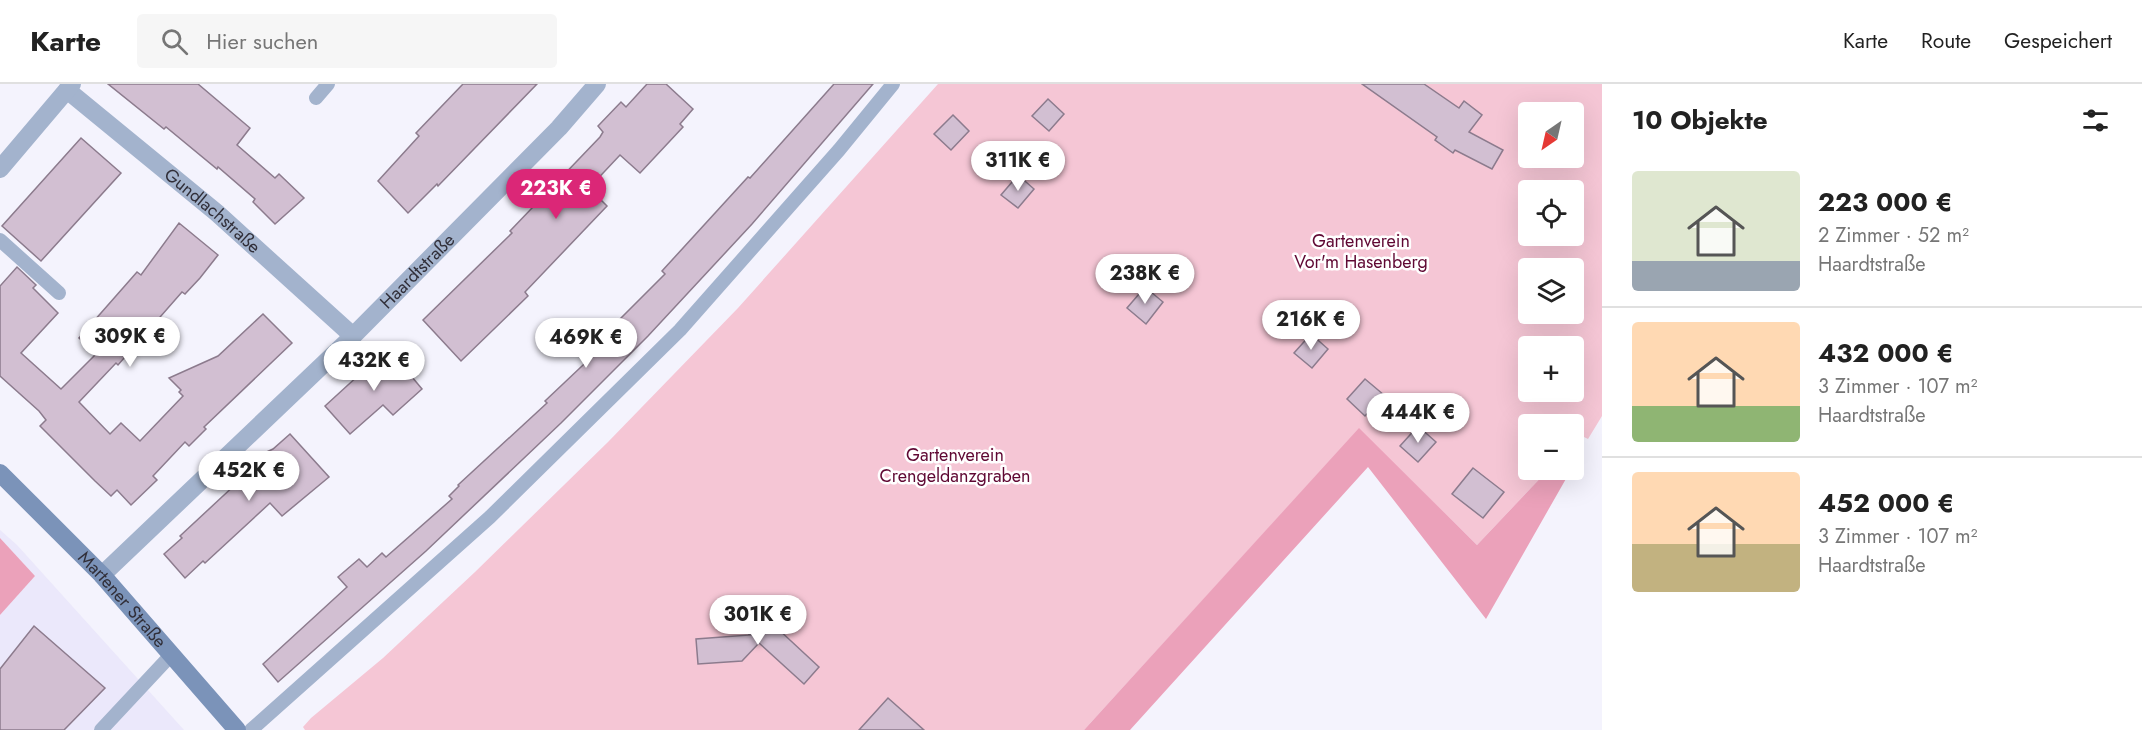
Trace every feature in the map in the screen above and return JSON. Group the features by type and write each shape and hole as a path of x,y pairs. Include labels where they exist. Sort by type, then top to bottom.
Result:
{"street":[{"name":"Haardtstraße","path":"102,575 353,336 559,128 597,84"},
{"name":"Gundlachstraße","path":"70,87 217,213 353,336"},
{"path":"0,169 70,87"},
{"name":"Martener Straße","path":"0,473 102,575 237,730"}],"lane":[{"path":"316,98 328,84"},
{"path":"251,730 490,517 680,330 839,150 893,84"},
{"path":"0,240 59,293"},
{"path":"101,730 172,654"}],"shaded area":[{"path":"1359,428 1477,545 1539,480 1565,480 1486,619 1368,467 1130,730 1084,730"},
{"path":"0,530 17,545 184,730 0,730 0,615 35,576 0,538"},
{"path":"0,538 35,576 0,615"}],"green space":[{"name":"Gartenverein Crengeldanzgraben","path":"938,84 1602,84 1602,416 1588,439 1584,437 1584,414 1518,414 1518,480 1539,480 1477,545 1359,429 1084,730 305,730 303,727 311,718 383,658 608,442 738,308"}],"building":[{"path":"108,84 198,84 250,128 237,145 275,178 279,174 304,198 275,224 253,202 255,199 218,167 217,169"},
{"path":"463,84 537,84 438,186 437,184 408,213 378,181 419,136 416,133"},
{"path":"647,84 666,84 693,109 680,124 683,127 640,173 620,155 589,188 607,206 525,292 528,296 461,361 423,320 512,233 510,231 600,137 603,132 598,126 621,102 626,107"},
{"path":"834,84 873,84 752,224 648,336 561,423 426,551 278,682 263,664 347,587 338,577 359,559 367,567 382,553 386,557 452,499 449,496 458,485 547,403 545,401 600,349 595,344 665,274 662,271 748,177 750,178"},
{"path":"1362,84 1424,84 1459,108 1464,101 1482,115 1469,132 1503,150 1492,169 1455,150 1453,153 1435,140 1437,137"},
{"path":"1048,99 1064,114 1049,131 1032,116"},
{"path":"953,115 969,131 951,150 934,134"},
{"path":"81,138 121,173 41,261 2,226"},
{"path":"1018,175 1034,189 1018,208 1001,195"},
{"path":"179,223 218,255 200,278 185,294 182,292 118,365 116,363 79,402 110,434 121,423 140,441 183,396 179,392 181,390 169,378 218,356 263,314 292,343 204,427 206,429 189,446 185,442 153,476 157,480 131,505 117,490 111,496 95,481 40,426 46,420 39,411 0,376 0,286 17,267 36,285 33,288 58,313 21,353 61,389 96,354 79,338 137,272 141,275"},
{"path":"1145,287 1163,302 1146,324 1127,308"},
{"path":"1311,334 1328,349 1312,368 1294,353"},
{"path":"383,353 392,353 422,389 393,415 383,405 350,434 325,406"},
{"path":"1365,379 1384,395 1365,416 1347,399"},
{"path":"1418,426 1436,442 1418,462 1400,446"},
{"path":"290,434 329,477 282,516 270,503 205,563 203,561 185,578 164,554 182,538 180,536 252,469 245,462 273,449"},
{"path":"1473,468 1504,492 1483,518 1452,494"},
{"path":"767,603 785,619 777,628 819,667 804,684 759,643 742,661 698,664 696,639 750,635 743,629"},
{"path":"34,626 105,688 64,730 0,730 0,669"},
{"path":"888,698 924,730 859,730"}],"park label":[{"name":"Gartenverein Vor'm Hasenberg","path":"1361,251"}]}
